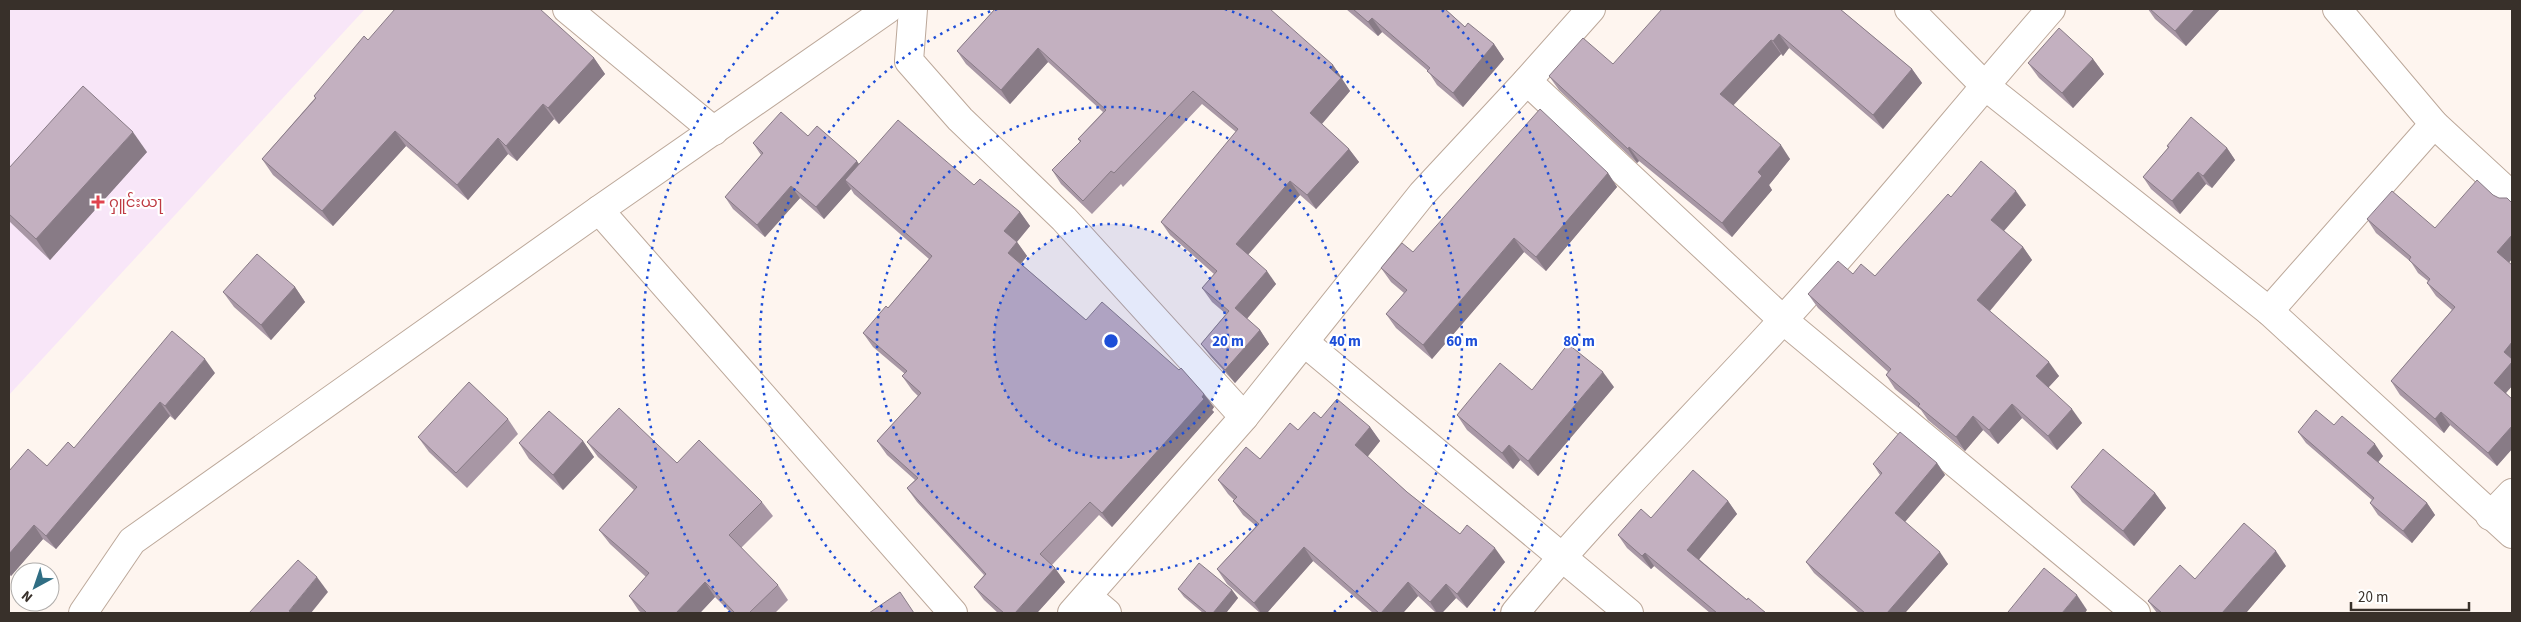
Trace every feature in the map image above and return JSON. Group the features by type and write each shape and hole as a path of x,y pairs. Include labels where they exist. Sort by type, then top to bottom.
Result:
{"street":[{"path":"567,9 714,131"},
{"path":"84,613 132,541 599,210 888,9"},
{"path":"913,9 909,61 960,119 1064,219 1244,417"},
{"path":"1089,608 1422,194 1591,9"},
{"path":"1909,9 1984,85 2269,311 2490,516 2512,534"},
{"path":"1515,613 1562,556 1783,320 1857,238 1984,85 2051,9"},
{"path":"2337,9 2434,124 2512,196"},
{"path":"1527,81 1783,320 2136,613"},
{"path":"2269,311 2434,124"},
{"path":"599,210 953,613"},
{"path":"1304,342 1629,613"},
{"path":"2490,516 2512,493"}],"shaded area":[{"name":"ႁူင်းယႃ","path":"9,9 365,9 9,395"}],"building":[{"path":"395,9 540,9 594,58 548,108 543,104 506,146 498,138 457,185 395,131 322,211 262,159 316,98 314,96 364,36 368,40"},
{"path":"995,9 1270,9 1333,65 1330,68 1341,78 1310,113 1349,149 1307,195 1290,181 1236,244 1267,271 1235,308 1260,330 1225,370 1201,344 1229,311 1202,288 1217,271 1161,222 1238,129 1193,91 1114,173 1111,171 1083,201 1052,170 1081,141 1078,139 1106,110 1038,48 1001,90 957,51"},
{"path":"1353,9 1445,9 1465,27 1468,23 1494,44 1453,93 1427,71 1430,68 1372,18 1368,22"},
{"path":"1662,9 1840,9 1912,69 1873,115 1779,34 1773,41 1771,40 1720,94 1781,145 1758,172 1762,176 1722,223 1629,147 1628,149 1549,76 1583,38 1613,64"},
{"path":"2150,9 2195,9 2175,31"},
{"path":"2059,28 2093,59 2062,93 2028,63"},
{"path":"83,86 133,132 36,239 9,214 9,168"},
{"path":"1540,109 1608,173 1536,257 1514,238 1423,345 1386,314 1407,290 1381,268 1402,243 1413,252"},
{"path":"781,112 808,136 817,126 857,161 816,207 791,186 757,225 725,197 763,153 753,143"},
{"path":"2191,117 2227,148 2203,176 2198,172 2172,201 2143,177 2169,147 2167,146"},
{"path":"898,120 974,185 980,179 1020,212 1004,231 1017,242 1008,253 1086,320 1102,302 1179,370 1181,368 1204,394 1202,397 1204,399 1102,513 1090,502 1040,554 1055,568 1015,613 1004,613 974,587 986,574 907,488 918,478 877,441 921,393 902,376 907,371 863,333 886,306 888,308 932,256 845,180"},
{"path":"1981,161 2016,191 1991,220 2023,247 1977,300 2049,362 2036,376 2072,409 2048,436 2012,404 1989,430 1973,416 1956,437 1918,406 1920,404 1886,375 1891,369 1808,294 1838,261 1853,274 1861,264 1875,276 1948,194 1951,197"},
{"path":"2477,180 2493,195 2499,198 2507,198 2512,203 2512,235 2497,252 2512,265 2512,342 2504,352 2512,359 2512,362 2494,383 2512,399 2512,426 2488,453 2441,412 2435,419 2391,381 2455,307 2427,283 2430,279 2409,260 2411,257 2367,219 2392,191 2435,228"},
{"path":"257,254 295,287 261,325 223,292"},
{"path":"172,331 205,359 165,406 160,402 46,536 34,525 9,554 9,471 28,449 47,466 68,442 74,448"},
{"path":"1568,344 1603,372 1528,461 1509,445 1502,453 1457,415 1500,363 1532,390"},
{"path":"469,382 508,419 456,473 418,437"},
{"path":"1337,399 1370,427 1355,445 1407,492 1460,534 1467,525 1495,548 1457,594 1446,584 1430,602 1408,582 1379,613 1304,547 1254,603 1217,569 1259,524 1233,501 1237,497 1218,480 1246,447 1260,459 1290,423 1298,430 1314,412 1321,418"},
{"path":"619,408 677,463 699,440 762,502 729,535 778,585 749,613 735,613 705,582 676,613 647,613 629,596 649,573 599,530 637,487 587,442"},
{"path":"2316,410 2334,425 2342,416 2375,444 2367,453 2427,503 2403,531 2370,503 2374,498 2298,432"},
{"path":"549,411 583,441 553,475 519,443"},
{"path":"1900,432 1937,463 1895,513 1940,552 1887,613 1865,613 1806,562 1882,473 1873,464"},
{"path":"2103,449 2155,493 2123,531 2071,487"},
{"path":"1693,470 1728,501 1687,550 1747,600 1748,598 1766,613 1717,613 1645,553 1642,556 1618,535 1641,509 1651,518"},
{"path":"2244,523 2276,551 2222,613 2162,613 2148,601 2180,565 2195,579"},
{"path":"298,560 317,577 289,611 292,613 249,613"},
{"path":"1199,563 1232,590 1213,613 1207,613 1178,589"},
{"path":"2044,568 2077,595 2062,613 2009,613 2008,612"},
{"path":"900,592 914,613 869,613"}],"place":[{"name":"ႁူင်းယႃ","path":"98,202"}]}
